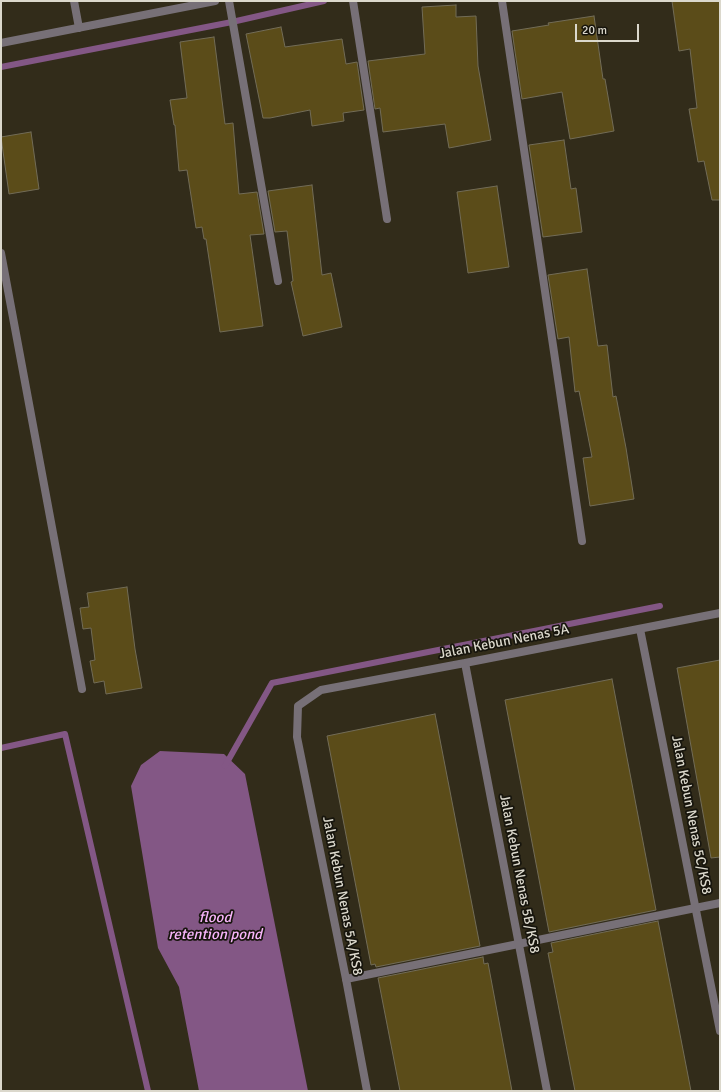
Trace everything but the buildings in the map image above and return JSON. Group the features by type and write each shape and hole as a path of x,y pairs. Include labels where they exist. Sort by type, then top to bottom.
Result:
{"street":[{"path":"74,1 79,28"},
{"path":"1,43 214,1"},
{"path":"353,1 387,219"},
{"path":"502,1 582,541"},
{"path":"230,5 278,281"},
{"path":"1,252 82,689"},
{"name":"Jalan Kebun Nenas 5A","path":"298,706 321,690 720,613"},
{"name":"Jalan Kebun Nenas 5C/KS8","path":"640,629 720,1031"},
{"name":"Jalan Kebun Nenas 5B/KS8","path":"465,663 547,1091"},
{"name":"Jalan Kebun Nenas 5A/KS8","path":"298,706 297,737 367,1091"},
{"path":"346,979 720,903"}],"water":[{"name":"flood retention pond","path":"160,751 224,754 245,774 308,1091 199,1091 179,987 158,948 131,786 141,765"}],"waterway":[{"path":"1,67 232,22 324,1"},
{"path":"225,766 272,683 660,606"},
{"path":"1,748 65,734 148,1091"}]}
